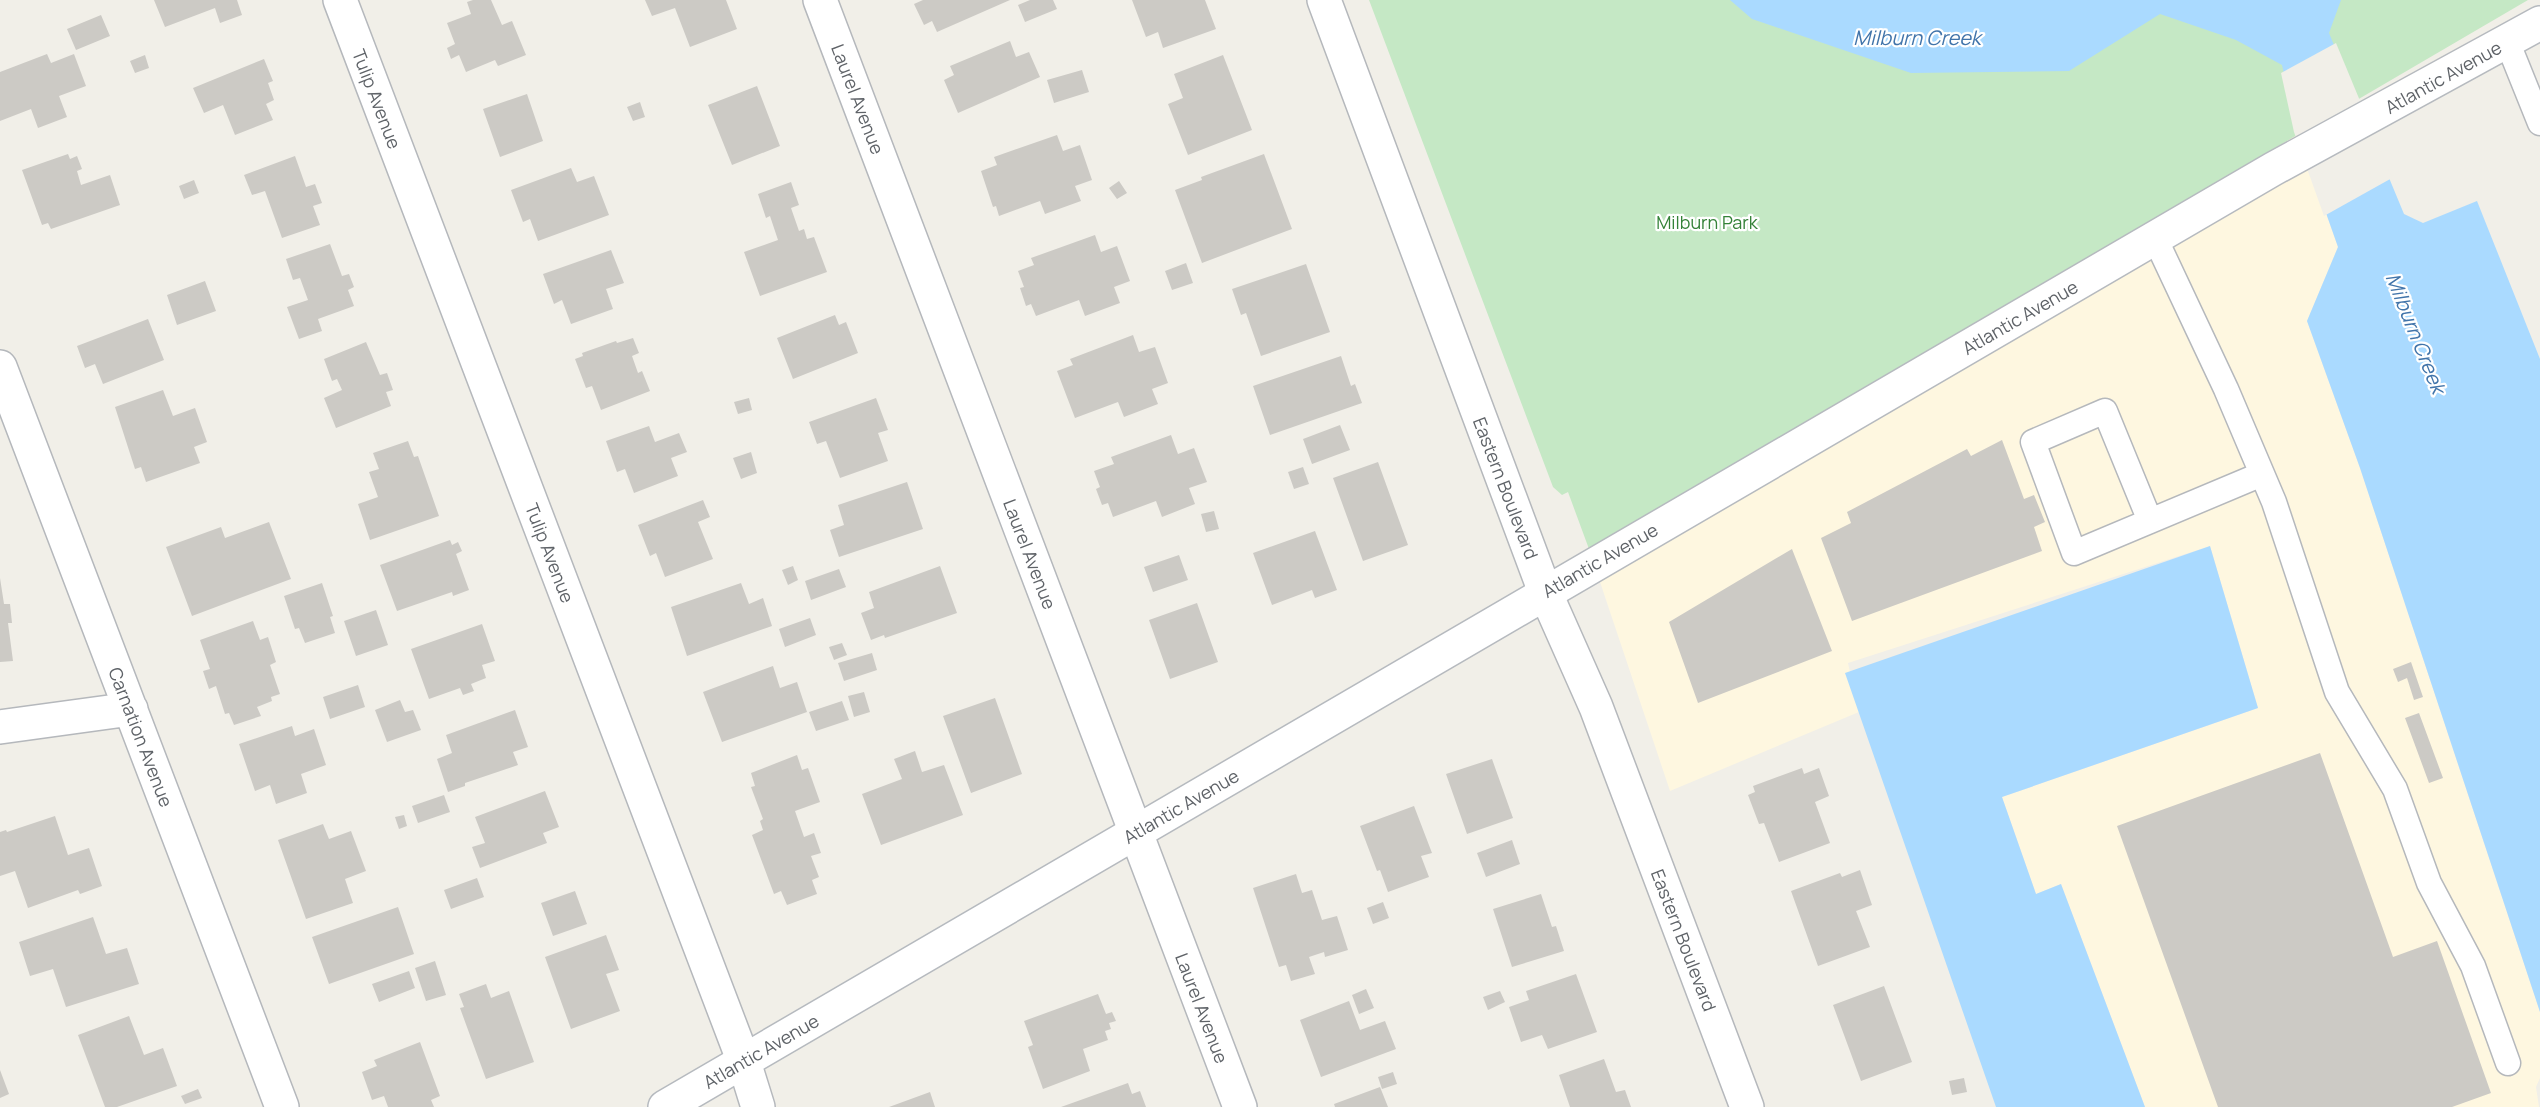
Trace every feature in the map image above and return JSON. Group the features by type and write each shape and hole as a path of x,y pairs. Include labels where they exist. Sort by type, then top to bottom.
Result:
{"street":[{"name":"Tulip Avenue","path":"340,0 744,1062 758,1107"},
{"name":"Laurel Avenue","path":"820,0 1240,1107"},
{"name":"Eastern Boulevard","path":"1324,0 1545,592 1596,707 1747,1107"},
{"name":"Atlantic Avenue","path":"665,1107 2273,169 2540,23"},
{"name":"Carnation Avenue","path":"0,367 282,1107"},
{"path":"0,727 131,709"}],"lane":[{"path":"2507,41 2540,123"},
{"path":"2155,238 2226,389 2274,502 2337,692 2396,789 2429,882 2473,966 2508,1063"},
{"path":"2150,521 2105,411 2033,442 2074,553 2262,474"}],"shaded area":[{"path":"2297,131 2338,247 2307,321 2360,468 2540,1012 2540,1078 2536,1087 2539,1107 2145,1107 2061,884 2036,894 2002,797 2258,708 2210,546 1848,663 1859,712 1670,791 1589,549"}],"green space":[{"name":"Milburn Park","path":"1369,0 2528,0 1589,549 1568,492 1562,495 1553,487"}],"water":[{"name":"Milburn Creek","path":"1730,0 2341,0 2329,33 2404,214 2423,223 2477,201 2540,359 2540,1012 2360,468 2307,321 2338,247 2297,131 2282,65 2236,40 2160,14 2069,71 1911,73 1752,19"},
{"path":"2210,546 2258,708 2002,797 2036,894 2061,884 2145,1107 1996,1107 1845,673"}],"pier":[{"path":"2336,43 2392,178 2324,216 2294,132 2281,73"}],"building":[{"path":"154,0 237,0 242,15 220,23 215,8 165,27"},
{"path":"491,0 502,25 512,21 526,55 498,66 495,60 466,72 459,55 451,59 447,48 455,44 447,23 471,14 467,2"},
{"path":"645,0 726,0 737,29 690,47 675,8 652,16"},
{"path":"923,0 1010,0 937,32 932,21 924,25 914,4"},
{"path":"1030,0 1053,0 1057,9 1025,22 1018,5"},
{"path":"1132,0 1205,0 1216,29 1163,48 1158,32 1146,37"},
{"path":"101,15 110,36 76,50 67,29"},
{"path":"1010,41 1016,57 1029,52 1040,77 958,113 944,80 954,75 950,66"},
{"path":"47,54 51,63 74,54 86,86 59,96 67,117 38,128 31,109 0,121 0,72"},
{"path":"145,55 149,68 135,73 130,61"},
{"path":"1223,55 1252,130 1188,155 1168,104 1183,98 1174,74"},
{"path":"264,59 273,81 268,83 274,100 266,104 273,120 235,135 223,105 204,113 193,88"},
{"path":"1082,70 1089,92 1054,103 1047,80"},
{"path":"757,86 780,146 732,165 708,105"},
{"path":"527,94 543,141 500,157 483,109"},
{"path":"640,102 645,117 633,121 627,107"},
{"path":"1057,135 1063,151 1080,145 1092,180 1075,186 1081,201 1045,214 1040,201 999,216 996,206 993,207 981,171 997,165 994,157"},
{"path":"68,154 70,159 77,156 82,169 77,171 81,185 110,175 120,205 51,229 48,223 42,225 22,170"},
{"path":"1264,154 1292,229 1202,263 1175,190 1202,180 1201,177"},
{"path":"295,156 306,187 315,184 322,203 313,206 320,225 282,238 265,191 252,195 244,175"},
{"path":"571,168 577,182 594,176 609,215 538,241 530,219 523,222 511,190"},
{"path":"194,180 199,193 184,199 179,186"},
{"path":"1119,181 1127,193 1117,199 1109,188"},
{"path":"791,182 799,205 791,208 799,231 804,229 807,239 814,237 827,272 760,296 744,252 778,240 770,216 766,218 758,194"},
{"path":"1095,235 1101,252 1117,246 1130,281 1114,287 1120,303 1085,316 1079,300 1036,316 1031,304 1026,306 1020,288 1024,287 1018,271 1034,265 1031,258"},
{"path":"330,244 342,276 349,274 354,287 348,290 354,306 318,319 322,331 299,339 287,307 308,300 300,278 293,280 286,259"},
{"path":"611,250 624,283 606,289 613,309 571,324 562,300 554,304 543,274"},
{"path":"1186,263 1193,283 1172,290 1165,271"},
{"path":"1306,264 1330,332 1261,356 1246,313 1241,315 1232,289"},
{"path":"205,281 216,311 177,325 167,295"},
{"path":"835,315 839,325 846,322 858,353 793,379 777,338"},
{"path":"148,319 164,360 103,384 95,364 85,368 77,346"},
{"path":"1133,335 1139,352 1155,347 1168,383 1152,389 1158,404 1124,417 1118,402 1075,418 1057,371 1073,365 1070,359"},
{"path":"633,338 639,353 632,356 638,373 642,371 650,391 601,410 592,386 586,388 575,359 583,356 582,353 616,341 617,343"},
{"path":"366,342 380,375 387,373 393,390 386,392 391,406 336,428 324,398 342,390 337,379 332,381 324,359"},
{"path":"1341,356 1351,386 1355,384 1362,403 1270,435 1253,386"},
{"path":"163,390 173,416 195,408 207,442 194,447 200,463 146,482 141,467 135,469 115,407"},
{"path":"749,398 752,410 738,414 734,402"},
{"path":"876,398 888,430 878,433 888,461 840,478 826,441 817,444 809,422"},
{"path":"1340,425 1350,450 1312,464 1303,439"},
{"path":"649,426 655,442 679,433 687,452 671,458 678,476 634,493 625,469 617,472 606,441"},
{"path":"1171,435 1178,454 1194,448 1207,482 1189,488 1195,504 1162,517 1156,501 1113,517 1108,503 1102,505 1096,489 1100,487 1094,471 1114,464 1111,457"},
{"path":"2002,440 2024,499 2034,495 2045,522 2034,527 2042,551 1852,621 1821,538 1851,523 1847,512 1967,449 1971,456"},
{"path":"408,441 414,457 418,456 439,516 370,540 358,504 378,497 369,472 379,469 373,453"},
{"path":"751,452 757,473 741,479 733,458"},
{"path":"1378,462 1408,545 1363,561 1333,478"},
{"path":"1303,467 1309,484 1294,489 1288,472"},
{"path":"907,482 923,529 839,557 830,530 844,525 838,505"},
{"path":"703,500 710,517 698,522 713,559 665,577 656,553 650,556 638,525"},
{"path":"1214,511 1219,529 1206,532 1201,514"},
{"path":"269,522 291,579 192,616 166,547 221,527 225,538"},
{"path":"1315,531 1337,590 1315,598 1312,590 1272,605 1253,553"},
{"path":"450,540 452,545 458,542 462,551 456,554 469,590 453,596 452,592 397,611 380,565"},
{"path":"1792,549 1832,651 1698,703 1669,622"},
{"path":"1179,555 1188,580 1153,592 1144,567"},
{"path":"793,566 798,580 788,585 782,570"},
{"path":"940,566 957,613 885,638 884,635 871,640 861,613 874,608 869,592"},
{"path":"839,569 846,587 811,600 805,581"},
{"path":"0,578 4,604 10,604 12,623 8,623 13,661 0,662"},
{"path":"322,583 333,616 330,617 335,633 305,643 299,628 295,629 284,596"},
{"path":"741,583 749,604 763,598 772,626 687,656 671,607"},
{"path":"1197,603 1218,662 1170,679 1149,620"},
{"path":"376,610 388,645 356,656 344,621"},
{"path":"810,618 816,635 785,647 779,629"},
{"path":"253,621 260,640 268,637 276,662 270,665 280,694 271,697 272,701 257,707 261,716 234,725 229,713 225,714 216,686 209,689 203,671 210,669 200,640"},
{"path":"482,624 495,661 482,665 486,678 471,684 474,691 463,695 460,688 429,699 411,649"},
{"path":"842,643 847,655 834,660 829,647"},
{"path":"872,653 877,670 844,681 838,663"},
{"path":"2411,662 2423,697 2414,700 2407,678 2398,682 2393,669"},
{"path":"773,666 780,688 797,682 807,712 722,742 703,692"},
{"path":"358,685 365,707 330,719 323,697"},
{"path":"864,692 870,712 854,717 848,696"},
{"path":"995,698 1022,774 971,793 943,716"},
{"path":"400,700 405,712 413,710 421,730 387,742 375,710"},
{"path":"842,701 849,720 816,731 809,712"},
{"path":"515,710 528,747 513,752 518,765 465,783 465,786 448,792 437,759 452,753 446,735"},
{"path":"2419,713 2443,778 2429,783 2405,718"},
{"path":"292,726 295,736 314,729 326,765 301,774 307,793 276,804 270,785 255,791 239,744"},
{"path":"915,751 922,772 944,765 963,815 881,845 862,794 902,779 894,759"},
{"path":"2320,753 2393,957 2437,941 2491,1093 2452,1107 2218,1107 2117,826"},
{"path":"797,755 802,770 808,768 820,802 795,811 804,837 814,833 821,853 811,856 819,877 812,880 817,894 787,905 781,891 774,894 752,835 763,830 760,821 763,819 751,787 755,786 751,773"},
{"path":"1492,759 1513,818 1467,834 1446,774"},
{"path":"1802,768 1804,774 1819,768 1829,796 1815,802 1830,843 1779,862 1764,823 1759,824 1748,795 1755,792 1753,786"},
{"path":"545,791 559,827 543,833 547,843 480,868 472,847 485,843 475,817"},
{"path":"444,795 450,812 418,823 412,806"},
{"path":"1414,806 1432,853 1421,856 1429,877 1388,892 1380,870 1377,871 1360,826"},
{"path":"404,815 407,826 399,829 395,817"},
{"path":"55,816 68,855 89,848 102,886 80,894 78,890 28,908 15,871 0,876 0,832 6,830 7,832"},
{"path":"323,824 329,839 351,831 366,871 345,879 353,903 306,919 278,840"},
{"path":"1512,840 1520,864 1486,877 1477,853"},
{"path":"1860,870 1872,905 1856,911 1870,947 1818,966 1791,891 1840,873 1842,877"},
{"path":"1296,874 1302,893 1312,890 1322,920 1337,916 1348,950 1325,957 1324,952 1309,957 1315,974 1291,981 1286,965 1279,967 1253,888"},
{"path":"477,878 484,897 451,909 444,890"},
{"path":"575,891 587,924 553,936 541,903"},
{"path":"1541,894 1552,927 1556,926 1564,951 1512,967 1493,909"},
{"path":"1383,902 1389,918 1373,924 1367,908"},
{"path":"398,907 414,954 329,984 312,937"},
{"path":"93,917 106,954 127,948 139,984 66,1007 53,969 30,976 19,942"},
{"path":"606,935 619,970 606,974 620,1011 571,1029 545,957"},
{"path":"435,961 446,995 426,1001 415,968"},
{"path":"409,971 415,988 379,1002 372,984"},
{"path":"1576,974 1597,1032 1548,1049 1542,1035 1521,1042 1509,1007 1529,1000 1526,991"},
{"path":"486,984 491,998 509,991 534,1062 486,1079 460,1008 464,1007 459,994"},
{"path":"1884,986 1912,1062 1861,1081 1833,1005"},
{"path":"1366,989 1374,1008 1359,1014 1352,995"},
{"path":"1500,991 1505,1002 1488,1010 1483,997"},
{"path":"1098,994 1106,1014 1112,1012 1116,1021 1109,1023 1111,1029 1105,1031 1108,1040 1083,1049 1090,1071 1043,1089 1028,1047 1033,1045 1024,1021"},
{"path":"1349,1001 1360,1030 1385,1021 1396,1049 1321,1077 1300,1020"},
{"path":"129,1016 144,1055 163,1048 177,1086 117,1107 105,1107 78,1035"},
{"path":"420,1042 440,1096 431,1100 434,1107 388,1107 384,1096 372,1100 362,1072 377,1066 374,1060"},
{"path":"1604,1059 1616,1092 1625,1090 1631,1107 1570,1107 1559,1075"},
{"path":"0,1070 9,1094 0,1098"},
{"path":"1393,1072 1397,1084 1382,1089 1378,1077"},
{"path":"1964,1078 1967,1092 1952,1095 1949,1081"},
{"path":"1128,1083 1132,1094 1140,1091 1146,1107 1061,1107"},
{"path":"1380,1087 1388,1107 1335,1107 1334,1104"},
{"path":"198,1089 202,1098 185,1104 181,1096"},
{"path":"930,1092 935,1107 889,1107"}]}
